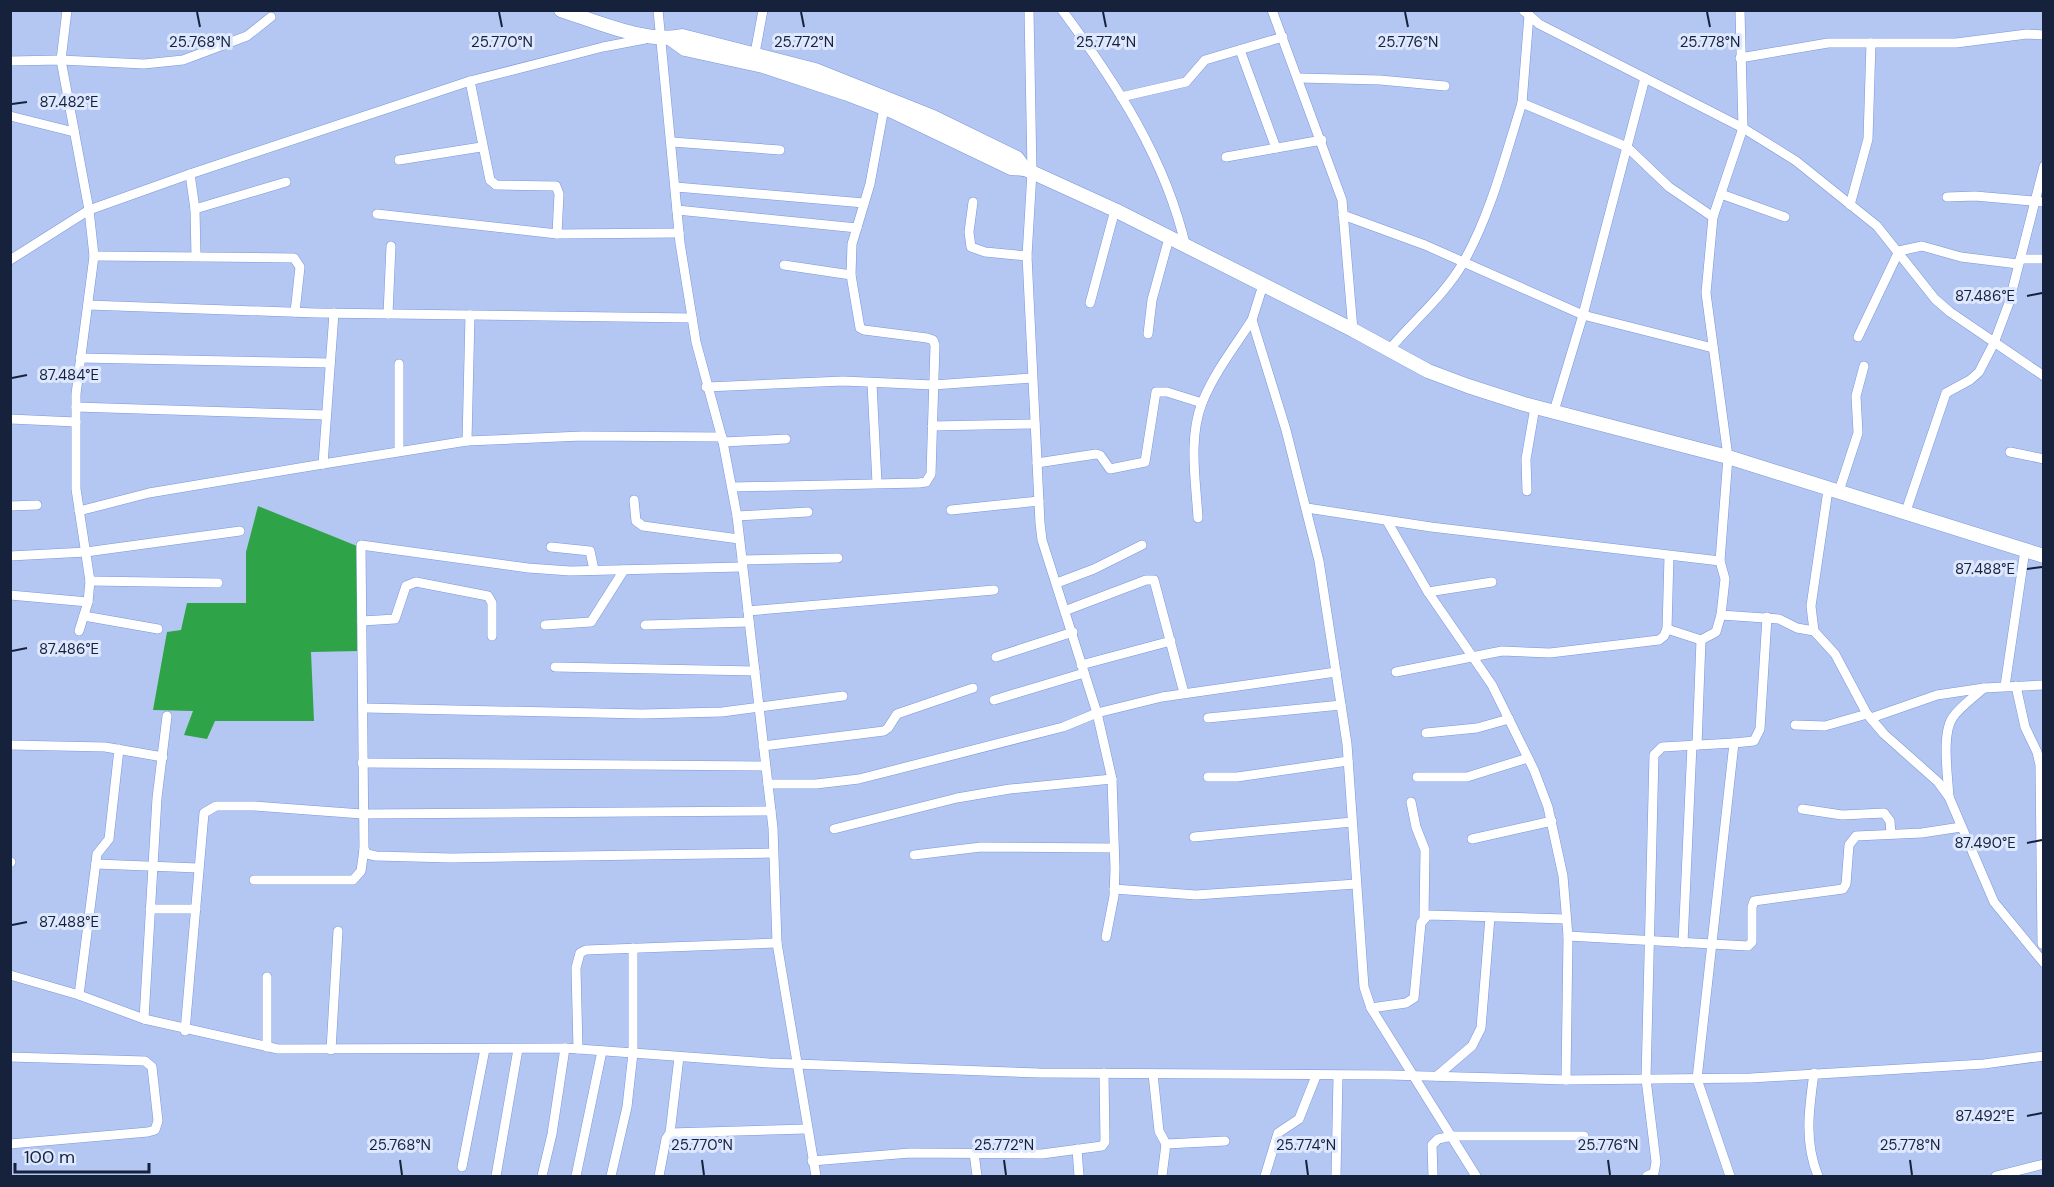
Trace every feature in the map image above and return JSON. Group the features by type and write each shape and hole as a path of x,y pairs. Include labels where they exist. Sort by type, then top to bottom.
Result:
{"street":[{"path":"67,10 61,60 89,210 94,256 80,358 76,407 76,489 90,581 88,602 79,631"},
{"path":"561,10 666,38 685,49 764,66 884,108 1011,168 1029,171 1114,210 1428,370 1468,386 1535,407 1728,457 2043,556"},
{"path":"658,10 666,38 679,233 692,318 706,387 723,440 737,516 771,811 777,943 795,1064 816,1176"},
{"path":"755,53 763,10"},
{"path":"1029,10 1027,256 1042,540 1067,610 1097,713 1112,779 1114,889 1106,937"},
{"path":"1062,10 1101,64 1152,150 1178,213 1186,248"},
{"path":"1272,10 1337,183 1343,215 1353,330"},
{"path":"1667,629 1701,640 1716,632 1721,615 1725,579 1720,561 1728,457 1706,293 1713,217 1743,128 1740,10"},
{"path":"1526,13 1539,24 1743,128 1796,160 1877,226 1935,299 2043,376"},
{"path":"1389,350 1448,284 1462,264 1498,178 1522,103 1526,13"},
{"path":"10,62 61,60 144,64 183,60 247,36 271,17"},
{"path":"1740,58 1828,43 1956,43 2043,34"},
{"path":"10,260 89,210 190,174 470,81 615,44 682,36 815,70 879,94 1017,158 1029,171"},
{"path":"1121,97 1186,82 1205,60 1283,37"},
{"path":"1850,205 1868,139 1871,43"},
{"path":"1240,50 1276,148"},
{"path":"1299,78 1380,80 1444,86"},
{"path":"1554,411 1583,315 1645,78"},
{"path":"470,81 481,147 493,184 556,186 559,194 557,234"},
{"path":"1522,103 1627,147 1669,187 1713,217"},
{"path":"733,488 919,483 929,479 935,345 933,340 880,334 860,328 851,275 852,244 864,203 884,108"},
{"path":"10,116 74,132"},
{"path":"1226,157 1322,140"},
{"path":"672,142 780,150"},
{"path":"399,160 481,147"},
{"path":"1905,514 1946,393 1970,380 1979,372 1994,343 2009,303 2019,261 2040,202 2043,166"},
{"path":"190,174 195,208 196,256"},
{"path":"195,208 286,182"},
{"path":"676,188 864,203"},
{"path":"1721,194 1785,217"},
{"path":"1947,197 1975,196 2040,202"},
{"path":"973,202 969,232 971,247 985,252 1027,256"},
{"path":"677,210 856,228"},
{"path":"1090,303 1114,210"},
{"path":"377,214 557,234 679,233"},
{"path":"1343,215 1425,245 1462,264 1583,315 1713,348"},
{"path":"1148,334 1152,300 1169,238"},
{"path":"388,314 391,246"},
{"path":"1899,251 1922,246 1961,257 2019,261 2043,259"},
{"path":"1858,337 1899,251"},
{"path":"94,256 196,256 297,260 300,267 295,312"},
{"path":"784,265 851,275"},
{"path":"1198,519 1194,459 1202,403 1218,372 1252,320 1263,285"},
{"path":"88,305 334,313 692,318"},
{"path":"322,464 334,313"},
{"path":"467,441 470,315"},
{"path":"1252,320 1287,430 1319,561 1348,761 1364,987 1371,1008 1476,1176"},
{"path":"80,358 330,363"},
{"path":"399,364 399,452"},
{"path":"1864,366 1856,396 1858,433 1833,491 1811,606 1814,631 1835,654 1869,716 1884,734 1938,782 1949,797 1994,902 2043,963"},
{"path":"706,387 843,381 933,385 1032,378"},
{"path":"872,384 877,483"},
{"path":"1037,463 1096,454 1100,455 1110,469 1145,462 1156,392 1167,392 1202,403"},
{"path":"76,407 326,415"},
{"path":"1527,491 1526,459 1535,407"},
{"path":"10,419 76,422"},
{"path":"932,426 1035,424"},
{"path":"79,511 149,493 467,441 582,436 723,440 786,439"},
{"path":"2010,452 2043,459"},
{"path":"634,500 636,521 643,526 739,539"},
{"path":"951,510 1039,501"},
{"path":"10,506 37,505"},
{"path":"1307,508 1387,521 1720,561"},
{"path":"737,516 808,512"},
{"path":"1387,521 1428,592 1492,685 1528,758 1552,821 1563,876 1568,936 1566,1080"},
{"path":"10,556 86,552 240,531"},
{"path":"254,880 353,880 360,871 364,849 362,763 364,708 360,549 365,544 528,568 594,570 838,558"},
{"path":"1057,583 1094,569 1142,545"},
{"path":"551,547 590,551 594,570"},
{"path":"2005,686 2025,550"},
{"path":"1396,672 1502,651 1550,653 1659,640 1667,629 1669,556"},
{"path":"545,625 591,622 624,570"},
{"path":"1067,610 1151,579 1157,585 1184,693"},
{"path":"90,581 218,583"},
{"path":"362,621 395,619 406,586 416,582 488,596 492,603 492,636"},
{"path":"1428,592 1492,582"},
{"path":"748,611 994,590"},
{"path":"10,595 88,602"},
{"path":"1721,615 1779,619 1797,628 1814,631"},
{"path":"84,616 158,630"},
{"path":"1647,1176 1654,1173 1656,1162 1646,1079 1654,755 1662,747 1754,741 1760,729 1767,617"},
{"path":"645,625 749,622"},
{"path":"996,657 1073,632"},
{"path":"1683,943 1701,640"},
{"path":"994,700 1171,641"},
{"path":"555,667 754,671"},
{"path":"768,784 816,784 859,779 1063,727 1097,713 1184,693 1336,672"},
{"path":"1794,725 1825,726 1869,716 1937,695 2005,686 2043,685"},
{"path":"2016,687 2025,727 2037,752 2040,765 2043,944 2029,947"},
{"path":"763,746 884,731 897,714 905,710 973,688"},
{"path":"1949,797 1947,747 1949,723 1984,688"},
{"path":"364,708 642,714 722,712 843,696"},
{"path":"1208,718 1341,705"},
{"path":"144,1019 152,866 167,716"},
{"path":"1426,733 1477,729 1509,719"},
{"path":"1730,1176 1697,1078 1734,743"},
{"path":"10,745 119,749 163,757"},
{"path":"79,995 96,864 99,849 109,839 119,749"},
{"path":"1417,777 1467,777 1528,758"},
{"path":"1208,777 1237,777 1348,761"},
{"path":"362,763 765,766"},
{"path":"834,830 957,798 1010,789 1112,779"},
{"path":"1371,1008 1406,1003 1414,998 1421,923 1424,917 1426,857 1411,802"},
{"path":"185,1031 204,813 216,806 254,806 362,814 771,811"},
{"path":"1802,809 1842,815 1884,813 1890,820 1891,834"},
{"path":"1472,839 1552,821"},
{"path":"1194,837 1352,822"},
{"path":"1568,936 1712,945 1750,945 1754,901 1843,889 1846,884 1851,839 1864,835 1922,833 1962,827"},
{"path":"915,855 981,847 1114,848"},
{"path":"364,849 368,854 376,856 451,858 773,853"},
{"path":"96,864 198,868"},
{"path":"1114,889 1196,895 1356,884"},
{"path":"150,909 196,909"},
{"path":"1424,917 1566,919"},
{"path":"1437,1076 1472,1046 1481,1028 1490,917"},
{"path":"331,1050 338,931"},
{"path":"578,1049 576,968 580,954 593,949 777,943"},
{"path":"611,1176 627,1107 633,1053 633,948"},
{"path":"10,975 79,995 144,1019 185,1031 267,1047 331,1050 565,1048 795,1064 1104,1073 1437,1076 1566,1080 1751,1078 1960,1066 2043,1056"},
{"path":"267,977 267,1047"},
{"path":"542,1176 552,1134 565,1048"},
{"path":"462,1167 485,1049"},
{"path":"496,1176 518,1049"},
{"path":"576,1176 602,1051"},
{"path":"10,1057 145,1060 152,1067 158,1122 155,1130 147,1132 10,1144"},
{"path":"659,1176 670,1133 679,1057"},
{"path":"812,1161 910,1153 1042,1154 1101,1146 1105,1142 1104,1073"},
{"path":"1814,1073 1808,1113 1808,1134 1818,1176"},
{"path":"1153,1074 1159,1131 1166,1144 1162,1176"},
{"path":"1265,1176 1278,1133 1299,1119 1316,1076"},
{"path":"1336,1176 1338,1076"},
{"path":"670,1133 806,1129"},
{"path":"1433,1176 1432,1145 1438,1139 1452,1136 1584,1136"},
{"path":"1166,1144 1225,1141"},
{"path":"1077,1149 1079,1176"},
{"path":"974,1154 977,1176"},
{"path":"1996,1176 2043,1164"}],"shaded area":[{"path":"258,506 357,546 359,651 311,652 314,721 215,721 207,739 184,735 193,711 153,710 167,632 181,630 187,603 246,603 246,552"}]}
